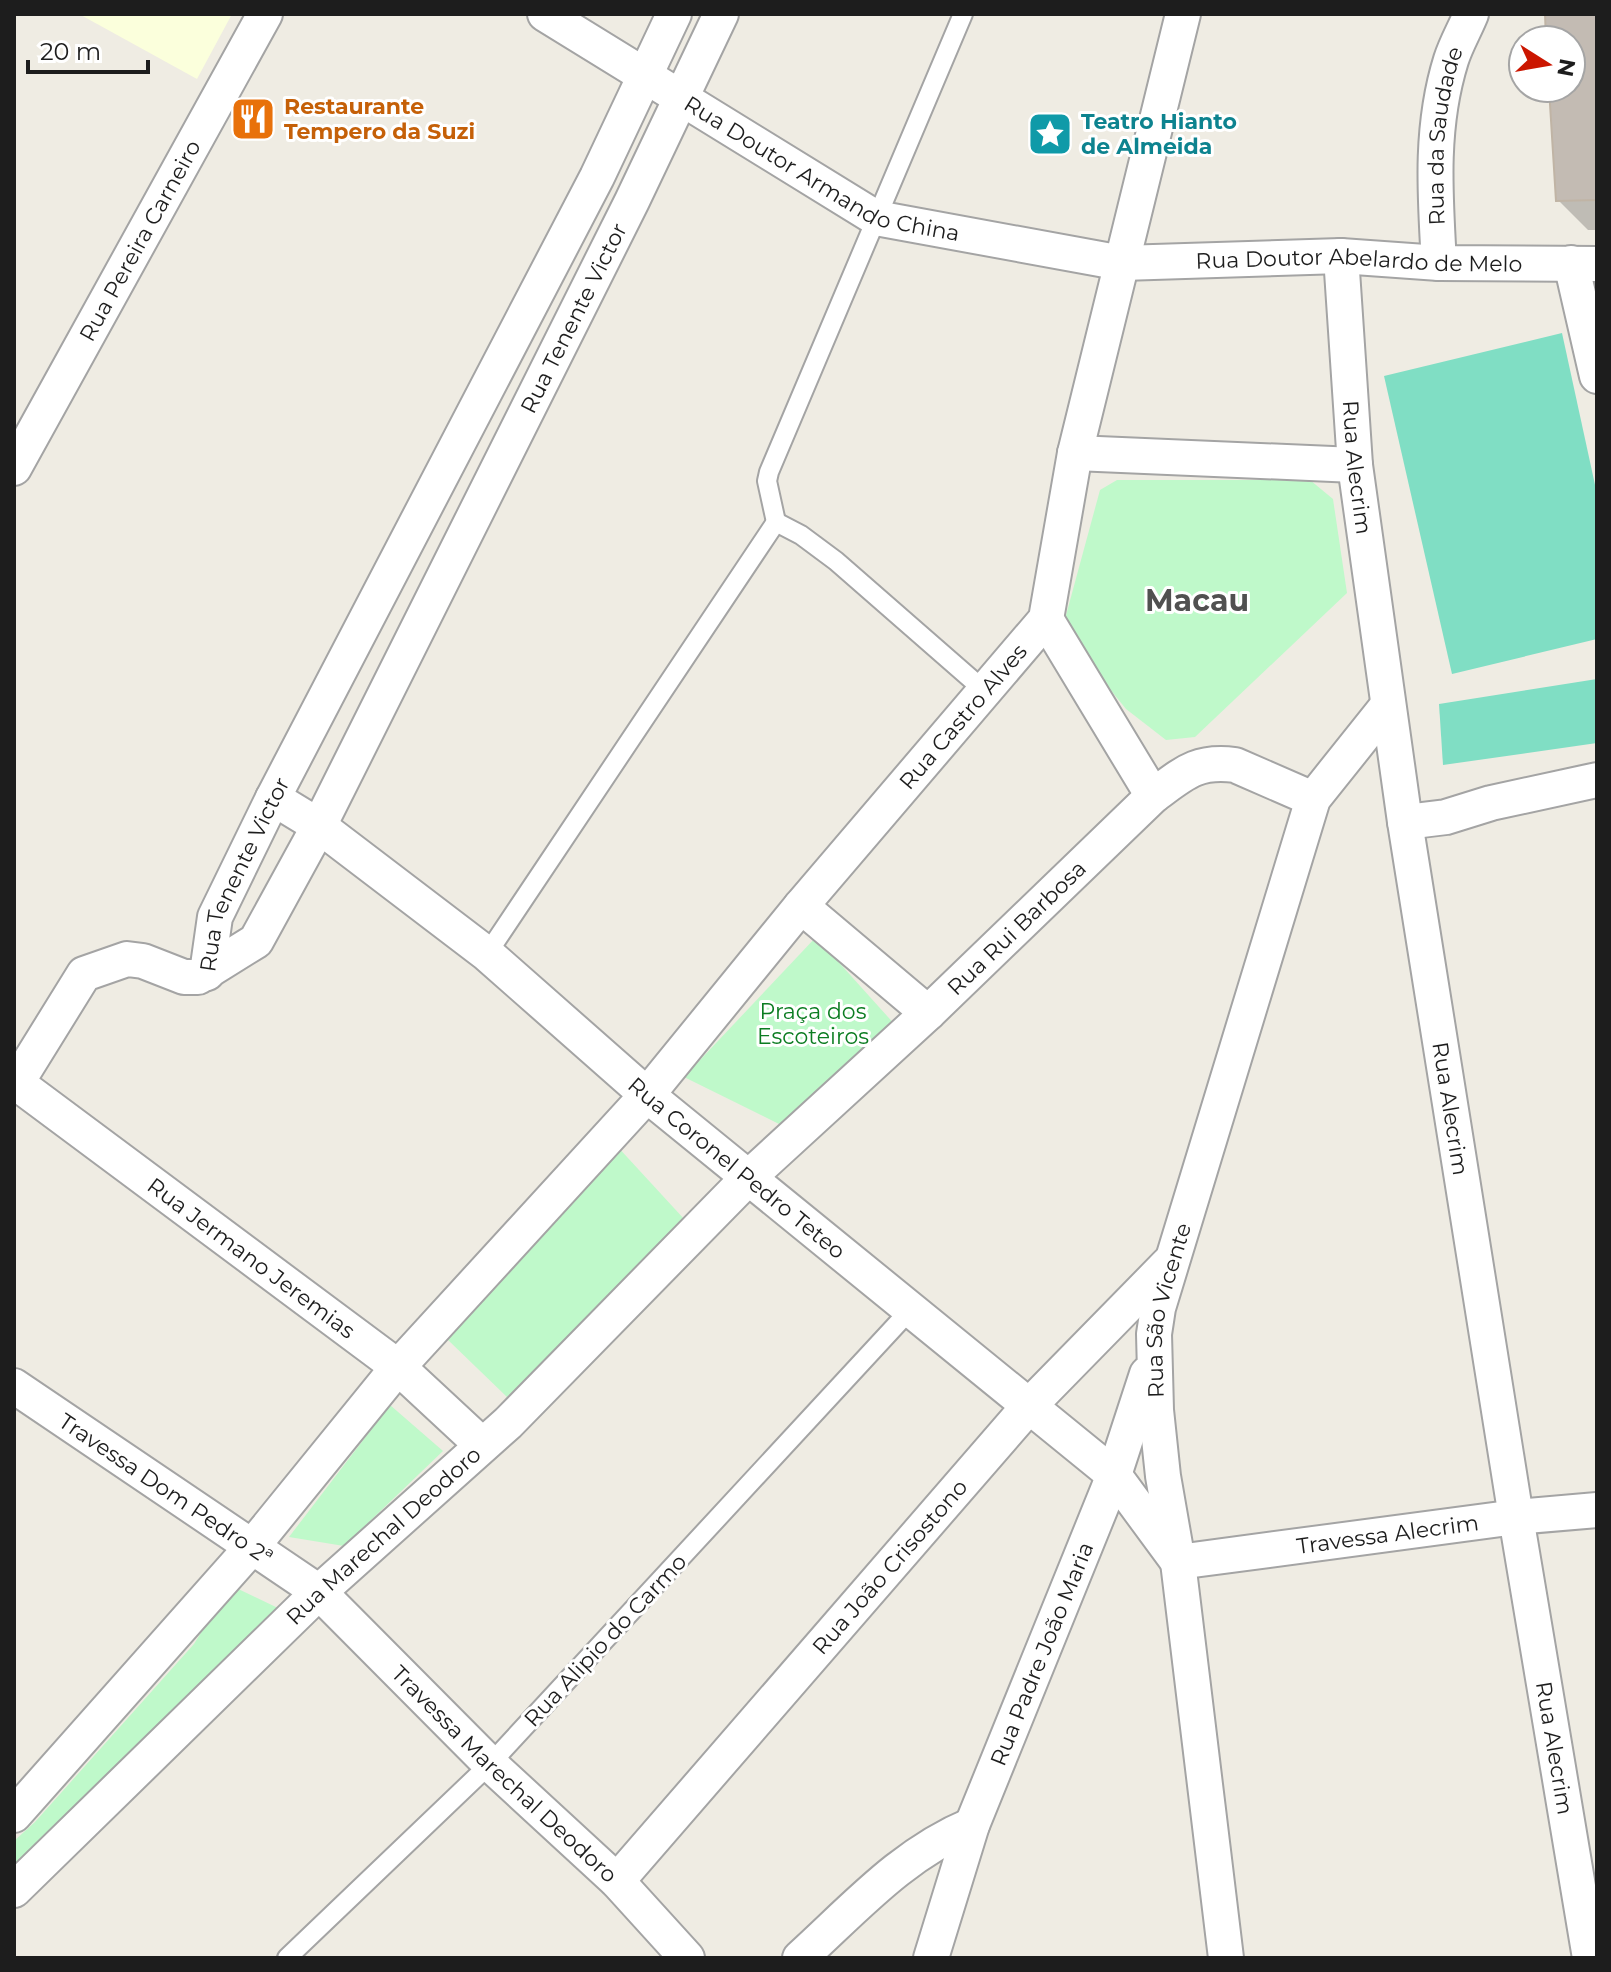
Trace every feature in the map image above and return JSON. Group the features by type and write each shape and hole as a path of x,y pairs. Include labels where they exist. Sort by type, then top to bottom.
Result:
{"street":[{"name":"Rua Pereira Carneiro","path":"14,468 265,14"},
{"name":"Rua Doutor Armando China","path":"545,14 876,218 1122,263"},
{"name":"Rua Tenente Victor","path":"207,973 215,917 273,798 597,177 674,14"},
{"name":"Rua Tenente Victor","path":"207,973 256,941 319,826 721,14"},
{"name":"Rua Castro Alves","path":"647,1095 801,906 1046,619 1075,453 1183,14"},
{"name":"Rua da Saudade","path":"1439,263 1434,174 1439,106 1452,57 1471,14"},
{"name":"Rua Doutor Abelardo de Melo","path":"1122,263 1341,256 1439,263 1584,264"},
{"name":"Rua Alecrim","path":"1341,256 1355,465 1405,822 1590,1958"},
{"path":"1584,264 1597,376"},
{"path":"1075,453 1355,465"},
{"path":"413,529 457,552"},
{"path":"1046,619 1153,796"},
{"name":"Rua São Vicente","path":"1226,1958 1178,1562 1163,1476 1156,1410 1158,1308 1313,799 1388,705"},
{"name":"Rua Rui Barbosa","path":"749,1177 928,1013 1153,796 1190,769 1200,765 1235,765 1313,799"},
{"path":"1405,822 1446,817 1491,803 1597,780"},
{"name":"Rua Coronel Pedro Teteo","path":"273,798 319,826 487,954 647,1095 1114,1475 1178,1562"},
{"path":"801,906 928,1013"},
{"path":"15,1084 84,974 127,959 143,961 184,977 207,973"},
{"name":"Rua Jermano Jeremias","path":"15,1084 398,1367 482,1445"},
{"path":"14,1815 251,1548 398,1367 647,1095"},
{"name":"Rua Marechal Deodoro","path":"14,1890 319,1592 508,1423 749,1177"},
{"name":"Rua João Crisostono","path":"617,1881 1029,1406 1172,1260"},
{"name":"Rua Padre João Maria","path":"931,1958 972,1825 1114,1475 1155,1350"},
{"name":"Travessa Dom Pedro 2ª","path":"14,1386 319,1592"},
{"name":"Travessa Alecrim","path":"1178,1562 1516,1517 1597,1510"},
{"name":"Travessa Marechal Deodoro","path":"319,1592 490,1764 617,1881 687,1958"},
{"path":"800,1958 910,1857 941,1838 972,1825"}],"lane":[{"path":"487,954 776,522 767,481 769,472 963,14"},
{"path":"776,522 801,535 836,561 986,692"},
{"name":"Rua Alipio do Carmo","path":"287,1958 490,1764 911,1309"}],"shaded area":[{"path":"79,14 232,14 197,79"}],"green space":[{"path":"1562,333 1597,494 1597,639 1452,674 1384,376"},
{"path":"1117,480 1310,480 1333,499 1347,593 1195,737 1166,740 1126,709 1062,630 1100,490"},
{"path":"1597,679 1597,743 1443,765 1439,704"},
{"name":"Praça dos Escoteiros","path":"816,937 897,1027 779,1124 684,1077"},
{"path":"616,1145 685,1220 507,1397 448,1340"},
{"path":"390,1405 443,1451 344,1546 289,1537"},
{"path":"230,1585 278,1608 14,1873 14,1841 35,1822 194,1644"}],"building":[{"path":"1545,14 1597,14 1597,200 1556,201 1550,104 1587,104 1587,24 1545,24"}],"place":[{"name":"Restaurante Tempero da Suzi","path":"253,119"},
{"name":"Teatro Hianto de Almeida","path":"1050,134"}],"district":[{"name":"Macau","path":"1197,601"}]}
